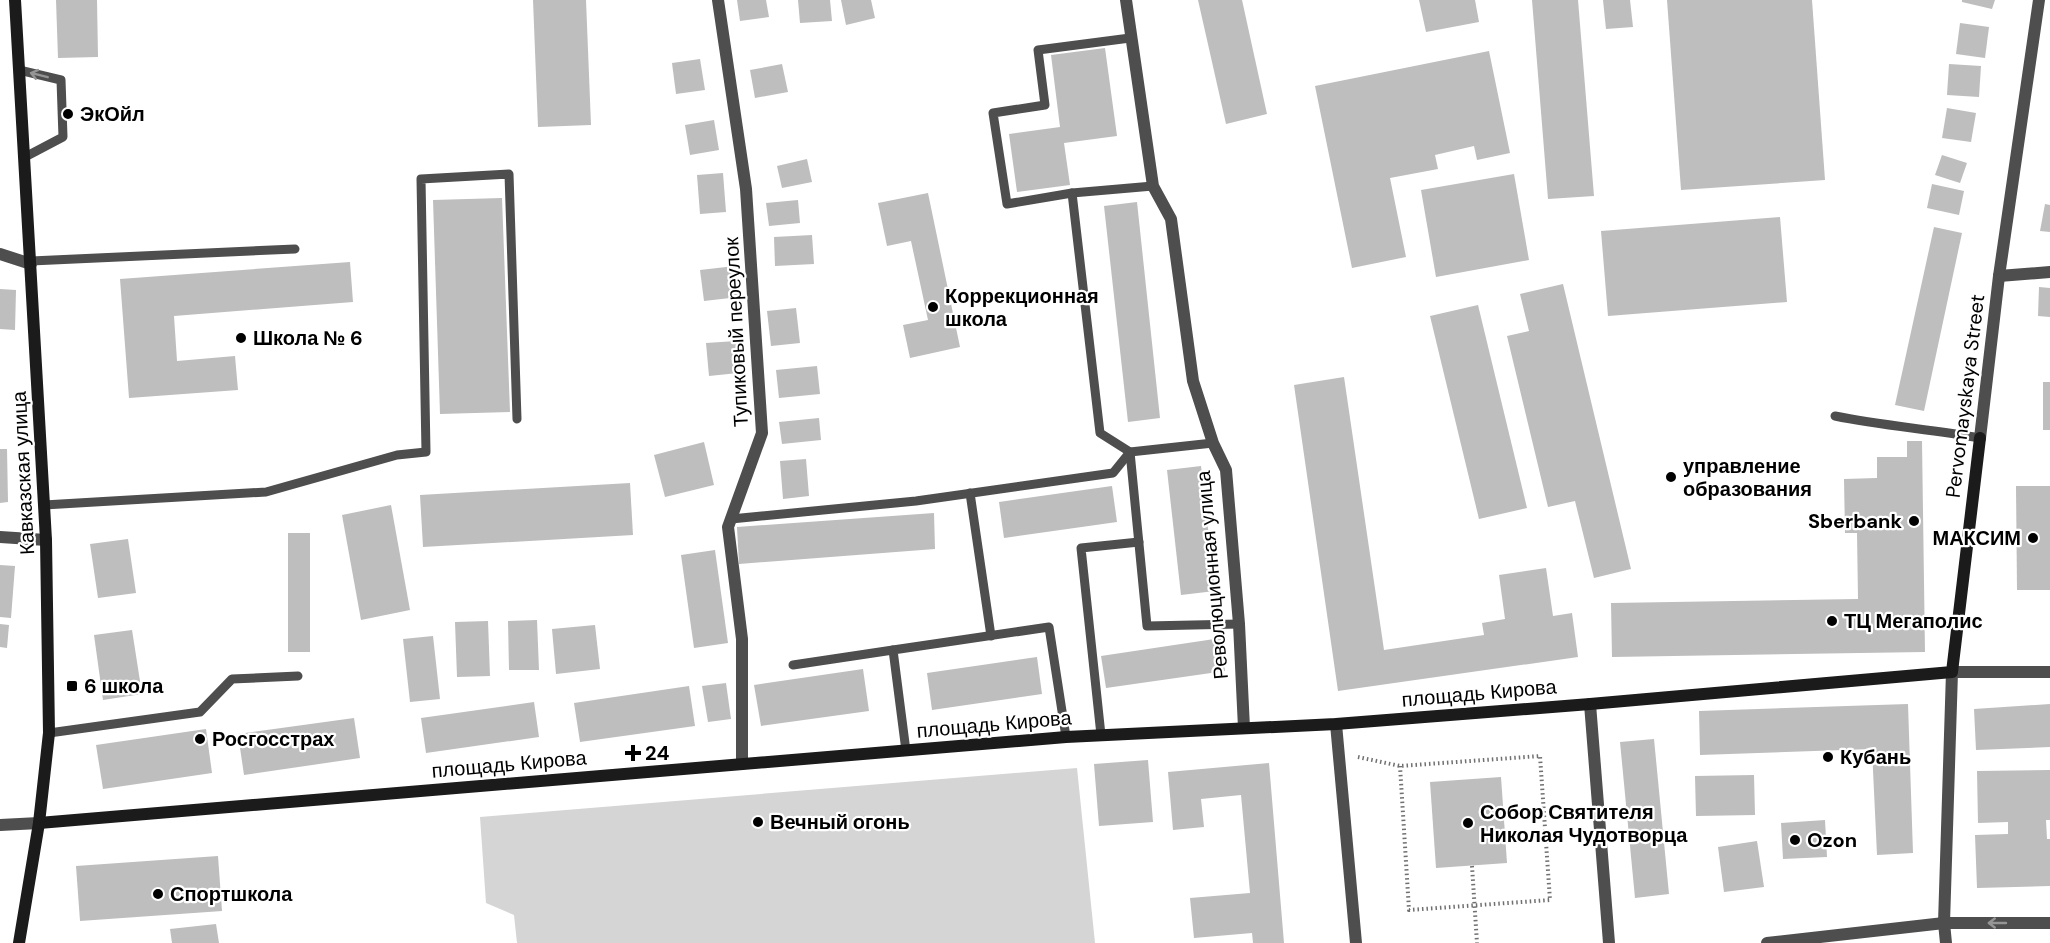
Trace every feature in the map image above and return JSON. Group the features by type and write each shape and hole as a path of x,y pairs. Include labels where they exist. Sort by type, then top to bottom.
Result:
{"main road":[{"name":"Кавказская улица","path":"15,0 46,540 49,733 39,823 19,943"},
{"name":"Pervomayskaya Street","path":"1952,672 1980,438"},
{"name":"площадь Кирова","path":"39,823 1066,737 1336,724 1952,672"}],"street":[{"name":"Тупиковый переулок","path":"718,0 746,189 762,433 728,527 742,639 742,764"},
{"name":"Революционная улица","path":"1126,0 1153,186 1171,219 1192,381 1213,444 1226,470 1239,624 1244,728"},
{"name":"Pervomayskaya Street","path":"1980,438 1999,276 2039,0"},
{"path":"0,254 31,262"},
{"path":"1999,276 2050,272"},
{"path":"0,537 46,540"},
{"name":"Pervomayskaya Street","path":"1946,943 1944,923 1952,672"},
{"path":"1952,672 2050,672"},
{"path":"1590,704 1609,943"},
{"path":"1336,724 1356,943"},
{"path":"0,825 39,823"},
{"path":"1767,943 1944,923 2050,923"}],"lane":[{"path":"1130,38 1038,50 1045,105 993,113 1007,204 1072,193 1153,186"},
{"path":"19,70 61,81 63,136 25,157"},
{"path":"44,505 266,492 397,455 426,452 421,179 509,174 517,419"},
{"path":"1072,193 1100,433 1130,452 1213,444"},
{"path":"31,262 295,249"},
{"path":"1835,416 1868,423 1932,429 1980,438"},
{"path":"730,519 916,501 1113,473 1130,452"},
{"path":"1130,452 1147,626 1239,624"},
{"path":"970,493 991,636"},
{"path":"1101,735 1081,548 1139,542"},
{"path":"793,665 1049,627 1066,737"},
{"path":"893,650 906,751"},
{"path":"49,733 200,712 232,679 298,676"}],"path":[{"path":"1358,757 1400,766 1540,756 1550,900 1410,910 1400,766"},
{"path":"1472,866 1477,943"}],"shaded area":[{"path":"1077,768 1095,943 517,943 514,915 486,903 480,817"}],"building":[{"path":"56,0 97,0 98,57 58,58"},
{"path":"533,0 586,0 591,125 538,127"},
{"path":"737,0 766,0 769,17 740,21"},
{"path":"798,0 830,0 832,21 800,23"},
{"path":"841,0 871,0 875,18 846,25"},
{"path":"1198,0 1242,0 1267,114 1226,124"},
{"path":"1419,0 1475,0 1479,22 1426,32"},
{"path":"1532,0 1578,0 1594,196 1548,199"},
{"path":"1603,0 1630,0 1633,27 1606,29"},
{"path":"1667,0 1812,0 1825,180 1681,190"},
{"path":"1962,0 1995,0 1992,9 1962,2"},
{"path":"1960,23 1989,27 1985,58 1956,54"},
{"path":"1105,48 1117,136 1064,143 1070,185 1017,192 1009,134 1060,127 1051,55"},
{"path":"1489,51 1510,153 1477,160 1474,146 1435,155 1438,169 1390,178 1406,257 1352,268 1315,86"},
{"path":"700,59 705,90 676,94 672,63"},
{"path":"782,64 788,92 755,98 750,70"},
{"path":"1949,64 1981,66 1979,97 1947,95"},
{"path":"1947,108 1976,113 1971,142 1942,138"},
{"path":"714,120 719,150 690,155 685,125"},
{"path":"1942,155 1967,163 1960,183 1935,175"},
{"path":"807,159 812,182 782,188 777,166"},
{"path":"723,173 726,212 700,214 697,175"},
{"path":"1514,174 1529,260 1436,277 1421,190"},
{"path":"1932,184 1964,191 1959,215 1927,208"},
{"path":"928,193 960,347 910,358 903,325 928,320 911,241 887,246 878,203"},
{"path":"502,198 510,412 440,414 433,200"},
{"path":"798,200 800,223 769,226 766,203"},
{"path":"1137,202 1160,418 1128,422 1104,206"},
{"path":"2045,204 2050,205 2050,232 2040,231"},
{"path":"1780,217 1787,302 1608,316 1601,231"},
{"path":"1934,227 1962,233 1924,411 1895,405"},
{"path":"812,235 814,264 775,266 774,237"},
{"path":"350,262 353,302 174,316 177,361 235,356 238,390 129,398 120,279"},
{"path":"735,266 739,297 704,301 700,270"},
{"path":"1563,284 1631,569 1594,578 1575,501 1548,507 1507,336 1529,331 1520,294"},
{"path":"2039,287 2050,288 2050,317 2038,316"},
{"path":"0,289 16,290 15,330 0,329"},
{"path":"1478,305 1527,508 1479,519 1430,316"},
{"path":"796,308 800,343 771,346 767,311"},
{"path":"736,341 738,373 709,376 706,343"},
{"path":"817,366 820,394 779,398 776,370"},
{"path":"1344,377 1384,650 1484,635 1482,623 1505,619 1499,575 1546,568 1553,616 1572,613 1578,657 1338,691 1294,385"},
{"path":"2043,382 2050,382 2050,430 2043,430"},
{"path":"819,418 821,440 782,444 779,422"},
{"path":"1907,441 1922,441 1925,652 1612,657 1611,603 1858,599 1857,533 1845,533 1844,479 1877,478 1877,457 1907,457"},
{"path":"704,442 714,485 665,497 654,455"},
{"path":"0,449 7,449 8,502 0,503"},
{"path":"806,459 809,496 783,499 780,461"},
{"path":"1201,466 1215,591 1181,595 1167,470"},
{"path":"630,483 633,535 423,547 420,495"},
{"path":"1112,486 1117,522 1004,538 999,502"},
{"name":"МАКСИМ","path":"2016,486 2050,486 2050,590 2017,590"},
{"path":"391,505 410,610 361,620 342,515"},
{"path":"934,513 935,549 739,564 737,527"},
{"path":"288,533 310,533 310,652 288,652"},
{"path":"128,539 136,593 98,598 90,544"},
{"path":"715,550 728,643 694,648 681,555"},
{"path":"0,565 15,566 11,618 0,617"},
{"path":"537,620 539,670 509,670 508,621"},
{"path":"488,621 490,676 457,677 455,622"},
{"path":"0,624 9,625 7,648 0,647"},
{"path":"595,625 600,669 556,674 552,629"},
{"path":"132,630 142,694 103,700 94,635"},
{"path":"433,636 440,699 410,702 403,639"},
{"path":"1221,638 1225,671 1106,688 1101,656"},
{"path":"1037,657 1042,694 932,710 927,673"},
{"path":"863,669 869,711 761,726 754,685"},
{"path":"726,683 731,719 708,722 702,686"},
{"path":"689,686 695,726 580,742 574,703"},
{"path":"534,702 539,737 426,753 421,718"},
{"path":"1908,704 1913,853 1877,855 1872,749 1700,755 1699,711"},
{"path":"2050,704 2050,747 1976,750 1974,709"},
{"path":"354,718 360,758 244,775 238,734"},
{"path":"206,729 212,773 103,789 96,745"},
{"path":"1654,739 1669,894 1635,898 1620,742"},
{"path":"1148,760 1153,822 1099,826 1094,764"},
{"path":"1269,763 1284,943 1253,943 1252,933 1194,938 1190,898 1250,893 1241,795 1201,799 1204,827 1173,830 1168,772"},
{"path":"2050,770 2050,820 2046,820 2047,839 2050,839 2050,886 1977,888 1975,835 2008,834 2008,822 1978,823 1977,771"},
{"path":"1754,775 1755,815 1696,816 1695,776"},
{"name":"Собор Святителя Николая Чудотворца","path":"1501,777 1507,863 1436,868 1430,782"},
{"path":"1825,820 1827,857 1783,859 1781,823"},
{"path":"1757,841 1764,887 1724,892 1718,847"},
{"path":"218,856 222,911 80,921 76,866"},
{"path":"216,924 219,943 172,943 170,929"}],"place":[{"name":"ЭкОйл","path":"68,114"},
{"name":"Коррекционная школа","path":"933,307"},
{"name":"Школа № 6","path":"241,338"},
{"name":"управление образования","path":"1671,477"},
{"name":"Sberbank","path":"1914,521"},
{"name":"МАКСИМ","path":"2033,538"},
{"name":"ТЦ Мегаполис","path":"1832,621"},
{"name":"6 школа","path":"72,686"},
{"name":"Росгосстрах","path":"200,739"},
{"name":"24","path":"633,753"},
{"name":"Кубань","path":"1828,757"},
{"name":"Вечный огонь","path":"758,822"},
{"name":"Собор Святителя Николая Чудотворца","path":"1468,823"},
{"name":"Ozon","path":"1795,840"},
{"name":"Спортшкола","path":"158,894"}]}
